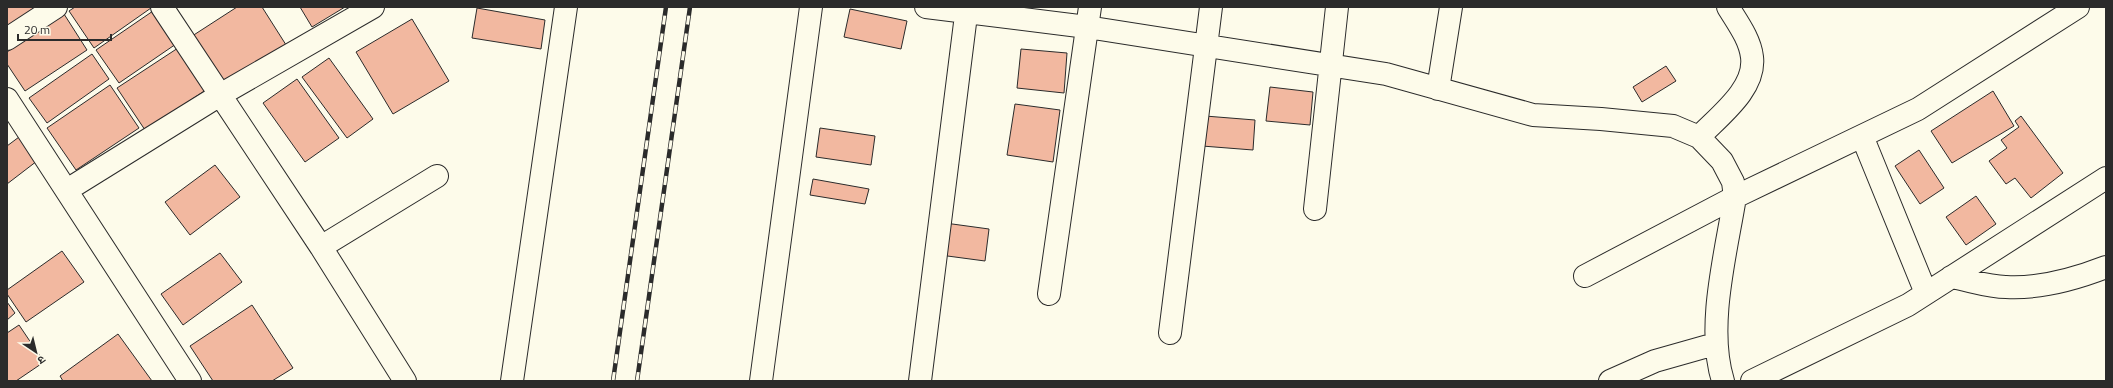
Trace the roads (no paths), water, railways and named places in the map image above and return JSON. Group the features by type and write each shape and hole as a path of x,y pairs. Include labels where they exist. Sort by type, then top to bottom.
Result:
{"street":[{"path":"7,39 56,7"},
{"path":"162,7 321,247 405,381"},
{"path":"67,190 220,95 373,7"},
{"path":"512,381 566,7"},
{"path":"761,381 811,7"},
{"path":"926,7 1088,17 1206,46 1386,74 1533,115 1602,119 1673,126 1699,137 1722,161 1733,182 1735,197 1717,315 1716,344 1723,381"},
{"path":"1170,333 1211,7"},
{"path":"1315,209 1337,7"},
{"path":"1438,89 1451,7"},
{"path":"1699,137 1745,88 1751,75 1752,57 1748,44 1728,7"},
{"path":"1585,276 1735,197 1918,109 2078,7"},
{"path":"920,381 966,10"},
{"path":"1049,294 1088,17"},
{"path":"7,100 190,381"},
{"path":"1862,136 1926,294"},
{"path":"321,247 437,176"},
{"path":"1752,381 1902,308 2106,178"},
{"path":"1951,277 2006,287 2044,285 2106,267"},
{"path":"1610,381 1655,361 1716,344"}],"railway":[{"path":"613,381 666,7"},
{"path":"637,381 690,7"}]}
